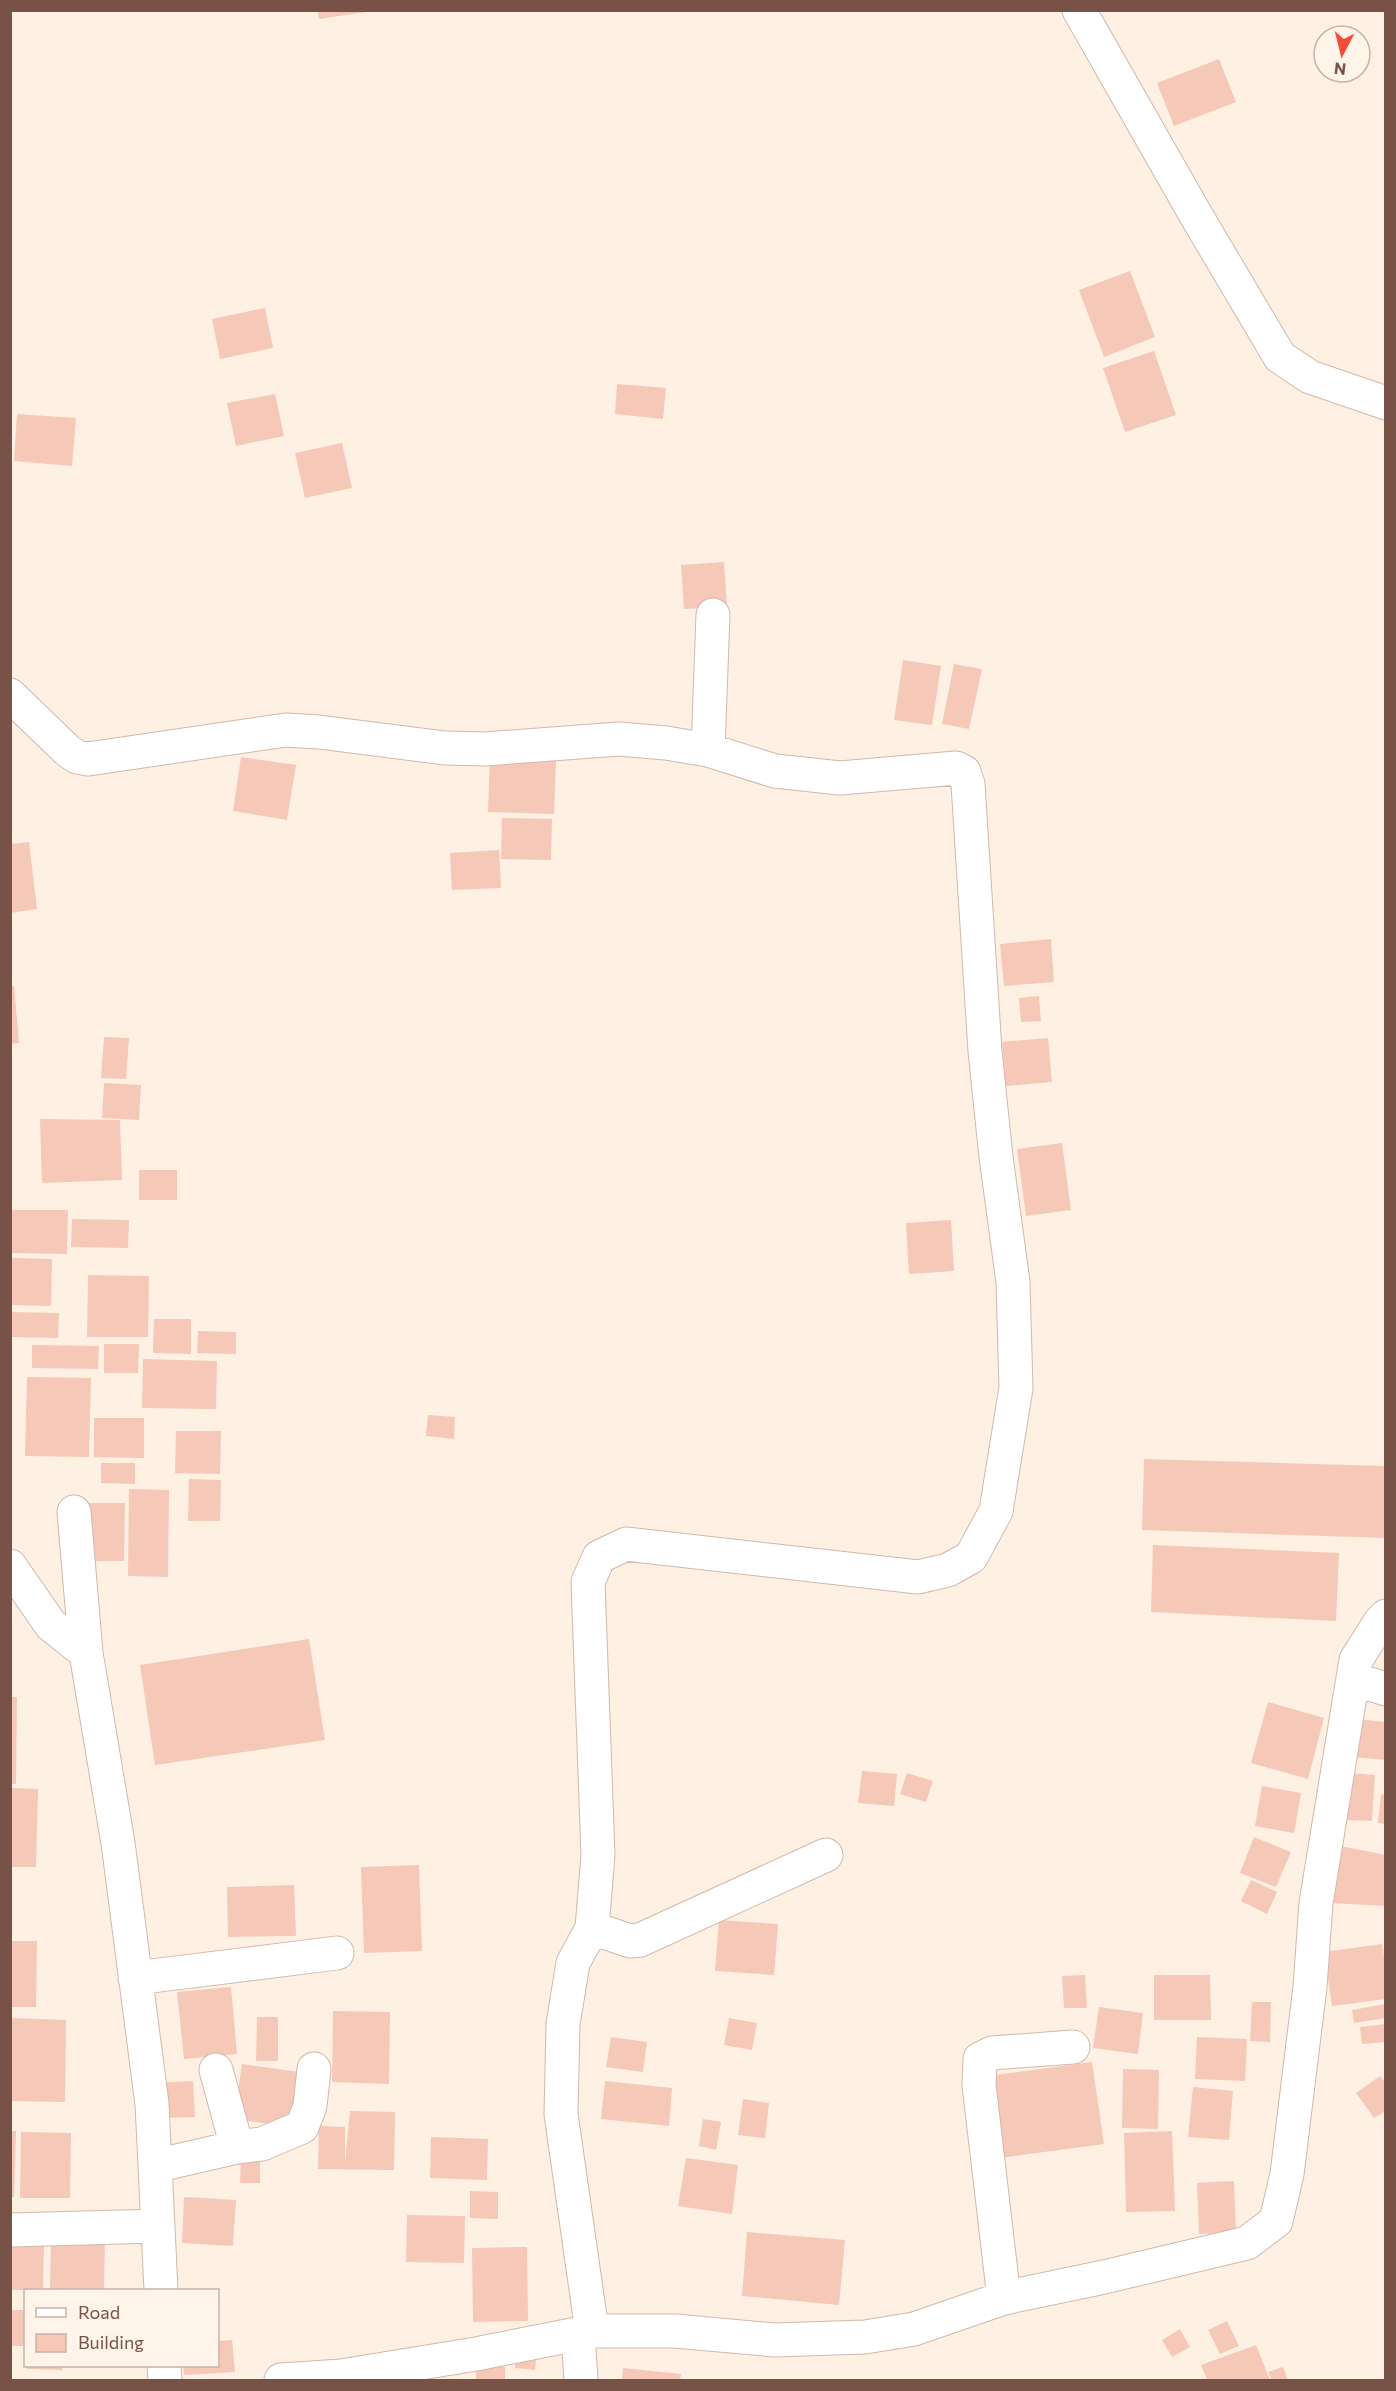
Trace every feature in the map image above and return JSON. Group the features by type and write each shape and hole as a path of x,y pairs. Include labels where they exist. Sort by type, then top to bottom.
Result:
{"street":[{"path":"1079,10 1280,357 1310,377 1386,403"},
{"path":"708,750 712,615"},
{"path":"10,695 68,751 77,757 88,759 286,730 445,748 485,749 618,740 666,743 708,750 775,771 840,778 956,768 964,772 968,784 985,1051 996,1157 1013,1282 1016,1388 996,1511 971,1557 948,1570 918,1577 626,1544 599,1557 588,1582 598,1855 592,1929 573,1963 565,2014 561,2114 585,2332 581,2380"},
{"path":"74,1512 86,1653 111,1800 152,2104 161,2289"},
{"path":"10,1566 51,1625 86,1653"},
{"path":"281,2380 341,2376 476,2355 585,2332 675,2331 775,2340 865,2337 914,2329 1004,2298 1247,2243 1276,2221 1287,2174 1310,1987 1316,1903 1356,1660 1380,1622 1386,1617"},
{"path":"1353,1679 1386,1689"},
{"path":"592,1929 630,1941 640,1940 826,1855"},
{"path":"135,1978 337,1953"},
{"path":"1004,2298 979,2085 980,2059 992,2053 1073,2047"},
{"path":"155,2166 237,2147 262,2144 302,2127 310,2106 314,2069"},
{"path":"216,2070 237,2147"},
{"path":"10,2230 158,2226"}],"building":[{"path":"318,10 366,10 366,12 319,19"},
{"path":"1219,59 1236,102 1174,126 1157,83"},
{"path":"1130,271 1155,337 1104,357 1079,290"},
{"path":"265,308 273,348 220,359 212,319"},
{"path":"1154,351 1176,415 1125,432 1103,368"},
{"path":"617,384 666,388 663,419 615,414"},
{"path":"275,394 284,436 236,446 227,403"},
{"path":"17,414 76,418 72,466 14,461"},
{"path":"342,443 352,488 305,498 295,453"},
{"path":"724,562 727,607 684,609 681,565"},
{"path":"903,660 941,666 932,725 894,720"},
{"path":"954,664 982,669 969,729 942,724"},
{"path":"241,757 296,765 287,820 233,811"},
{"path":"490,757 556,760 554,814 488,812"},
{"path":"502,818 552,819 551,860 501,859"},
{"path":"29,842 37,909 10,913 10,844"},
{"path":"499,850 501,888 452,890 450,853"},
{"path":"1051,939 1054,982 1004,986 1000,944"},
{"path":"10,986 14,986 19,1043 10,1044"},
{"path":"1039,996 1041,1021 1021,1022 1019,998"},
{"path":"104,1037 129,1038 126,1079 101,1078"},
{"path":"1048,1038 1052,1082 1006,1086 1002,1042"},
{"path":"104,1083 141,1085 139,1120 102,1118"},
{"path":"40,1119 120,1120 122,1180 42,1183"},
{"path":"1062,1143 1071,1210 1026,1216 1017,1149"},
{"path":"139,1170 177,1170 177,1200 139,1200"},
{"path":"10,1210 68,1210 67,1254 10,1253"},
{"path":"72,1219 129,1220 128,1248 71,1247"},
{"path":"951,1220 954,1271 909,1274 906,1223"},
{"path":"10,1258 52,1259 51,1306 10,1305"},
{"path":"88,1275 149,1276 148,1337 87,1337"},
{"path":"10,1312 59,1313 58,1338 10,1337"},
{"path":"154,1319 191,1319 191,1354 153,1353"},
{"path":"198,1331 236,1332 236,1354 197,1353"},
{"path":"104,1344 139,1344 138,1373 104,1373"},
{"path":"32,1345 99,1346 98,1369 32,1368"},
{"path":"143,1359 217,1361 216,1409 142,1408"},
{"path":"27,1377 91,1378 89,1457 25,1456"},
{"path":"428,1415 455,1417 454,1439 426,1436"},
{"path":"94,1418 144,1418 144,1458 94,1457"},
{"path":"176,1431 221,1431 220,1474 175,1473"},
{"path":"1144,1459 1386,1466 1386,1538 1142,1530"},
{"path":"101,1463 135,1463 135,1484 101,1483"},
{"path":"189,1479 221,1480 220,1521 188,1521"},
{"path":"129,1489 169,1490 168,1577 128,1576"},
{"path":"89,1503 125,1503 124,1561 88,1561"},
{"path":"1153,1545 1339,1553 1336,1621 1151,1612"},
{"path":"309,1639 325,1740 155,1765 140,1665"},
{"path":"10,1697 17,1697 16,1784 10,1784"},
{"path":"1268,1702 1324,1718 1308,1779 1251,1763"},
{"path":"1355,1719 1386,1722 1386,1760 1352,1757"},
{"path":"862,1771 897,1774 894,1806 858,1803"},
{"path":"907,1773 933,1781 926,1802 900,1794"},
{"path":"1349,1773 1375,1775 1372,1821 1346,1820"},
{"path":"1262,1786 1301,1793 1294,1833 1255,1826"},
{"path":"10,1788 38,1789 36,1867 10,1867"},
{"path":"1381,1794 1386,1795 1386,1824 1378,1823"},
{"path":"1254,1837 1291,1852 1276,1887 1240,1873"},
{"path":"1335,1845 1386,1855 1386,1906 1331,1903"},
{"path":"419,1865 422,1951 364,1953 361,1867"},
{"path":"1251,1880 1277,1892 1267,1914 1241,1901"},
{"path":"294,1885 296,1936 228,1937 227,1887"},
{"path":"719,1920 778,1924 774,1975 715,1971"},
{"path":"10,1941 37,1941 36,2007 10,2007"},
{"path":"1382,1944 1386,1968 1386,1999 1332,2006 1324,1952"},
{"path":"1085,1975 1087,2008 1064,2008 1062,1976"},
{"path":"1154,1975 1210,1975 1211,2020 1154,2020"},
{"path":"231,1987 237,2054 184,2059 177,1992"},
{"path":"1252,2002 1271,2002 1270,2042 1250,2041"},
{"path":"1386,2004 1386,2018 1354,2023 1352,2010"},
{"path":"1099,2007 1143,2013 1138,2054 1093,2048"},
{"path":"333,2011 390,2012 389,2084 332,2082"},
{"path":"257,2017 278,2017 278,2061 256,2061"},
{"path":"10,2018 66,2020 65,2102 10,2101"},
{"path":"729,2018 757,2023 752,2050 724,2045"},
{"path":"1386,2024 1386,2042 1362,2044 1360,2027"},
{"path":"611,2037 647,2042 643,2072 606,2067"},
{"path":"1197,2037 1247,2039 1245,2081 1195,2079"},
{"path":"1092,2062 1104,2144 1000,2158 988,2076"},
{"path":"242,2064 300,2072 292,2127 234,2119"},
{"path":"1123,2069 1159,2070 1158,2129 1122,2128"},
{"path":"1380,2076 1386,2084 1386,2111 1374,2118 1356,2093"},
{"path":"193,2081 195,2117 161,2118 159,2083"},
{"path":"605,2081 672,2088 669,2126 601,2119"},
{"path":"1193,2087 1233,2091 1229,2140 1188,2137"},
{"path":"743,2099 769,2103 765,2138 738,2135"},
{"path":"350,2111 395,2112 394,2170 318,2169 319,2126 345,2127 345,2163"},
{"path":"703,2119 721,2122 716,2150 699,2146"},
{"path":"10,2131 16,2131 14,2197 10,2197"},
{"path":"1172,2131 1175,2211 1126,2212 1124,2133"},
{"path":"21,2132 71,2133 70,2198 20,2198"},
{"path":"431,2137 488,2139 487,2180 430,2178"},
{"path":"241,2157 260,2158 260,2183 240,2183"},
{"path":"686,2158 738,2165 732,2214 678,2206"},
{"path":"1234,2181 1236,2232 1199,2234 1197,2183"},
{"path":"470,2191 498,2192 498,2219 470,2218"},
{"path":"184,2197 236,2200 233,2246 182,2243"},
{"path":"407,2215 465,2216 464,2263 406,2262"},
{"path":"747,2232 845,2240 839,2305 742,2296"},
{"path":"51,2237 105,2238 104,2289 50,2289"},
{"path":"11,2241 44,2241 43,2289 11,2290"},
{"path":"527,2247 528,2321 473,2322 472,2248"},
{"path":"10,2310 24,2310 24,2346 10,2346"},
{"path":"1227,2321 1239,2346 1220,2354 1208,2330"},
{"path":"1180,2329 1190,2347 1172,2357 1162,2340"},
{"path":"232,2340 235,2372 184,2375 183,2367 219,2367 219,2341"},
{"path":"1256,2345 1270,2380 1207,2380 1201,2365"},
{"path":"517,2351 537,2353 535,2370 515,2368"},
{"path":"476,2366 505,2367 505,2380 476,2380"},
{"path":"27,2367 62,2367 62,2370 27,2369"},
{"path":"1283,2367 1288,2380 1272,2380 1268,2372"},
{"path":"623,2368 681,2374 680,2380 622,2380"}]}
